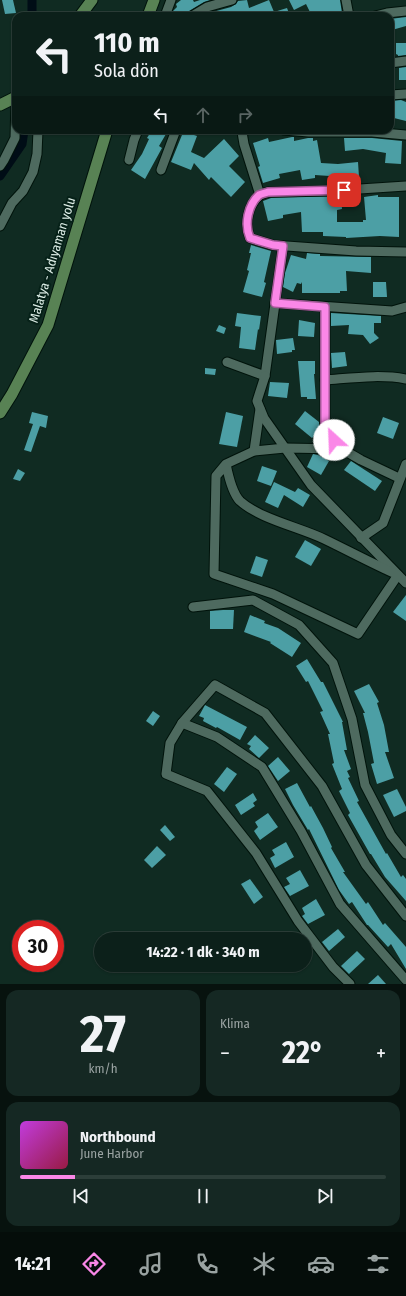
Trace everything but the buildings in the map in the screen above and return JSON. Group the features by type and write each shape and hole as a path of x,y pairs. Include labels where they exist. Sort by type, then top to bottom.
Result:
{"main road":[{"path":"83,12 92,0"},
{"path":"150,12 154,0"},
{"path":"0,105 12,99"},
{"name":"Malatya - Adıyaman yolu","path":"0,413 19,381 48,325 106,134"}],"street":[{"path":"165,12 171,0"},
{"path":"200,12 232,0"},
{"path":"346,0 348,12"},
{"path":"394,12 406,11"},
{"path":"394,62 406,61"},
{"path":"394,96 406,94"},
{"path":"0,166 15,138 15,134"},
{"path":"0,226 12,203 23,191 33,172 37,154 38,134"},
{"path":"129,160 136,134"},
{"path":"160,170 174,134"},
{"path":"242,134 260,195"},
{"path":"394,134 406,135"},
{"path":"406,186 329,191 268,192 260,195 250,208 247,224 247,232 250,238 273,245 356,251 406,252"},
{"path":"283,246 265,376 257,401 264,418 311,485 406,583"},
{"path":"275,303 392,311 406,307"},
{"path":"325,307 325,431 342,449 374,467 399,478"},
{"path":"227,362 265,376"},
{"path":"326,380 362,377 396,377 406,379"},
{"path":"254,450 260,408"},
{"path":"342,449 285,448 254,450 226,464 216,476 214,574 273,594 358,634 398,575"},
{"path":"226,464 230,481 239,500 258,512 323,539 398,575"},
{"path":"361,538 383,523 399,478 406,464"},
{"path":"193,607 253,600 299,624 333,663 352,719 365,785 391,836 406,854"},
{"path":"350,984 333,967 298,921 256,853 207,791 166,774 170,743 182,723 215,685 264,713 322,786 366,865 406,916"},
{"path":"182,723 217,737 262,767 301,831 340,904 406,980"}],"waterway":[{"path":"32,0 32,12"},
{"path":"0,176 22,144 23,134"}],"route":[{"path":"334,440 325,431 325,307 275,303 283,246 273,245 250,238 247,232 247,224 250,208 260,195 268,192 344,190"}]}
